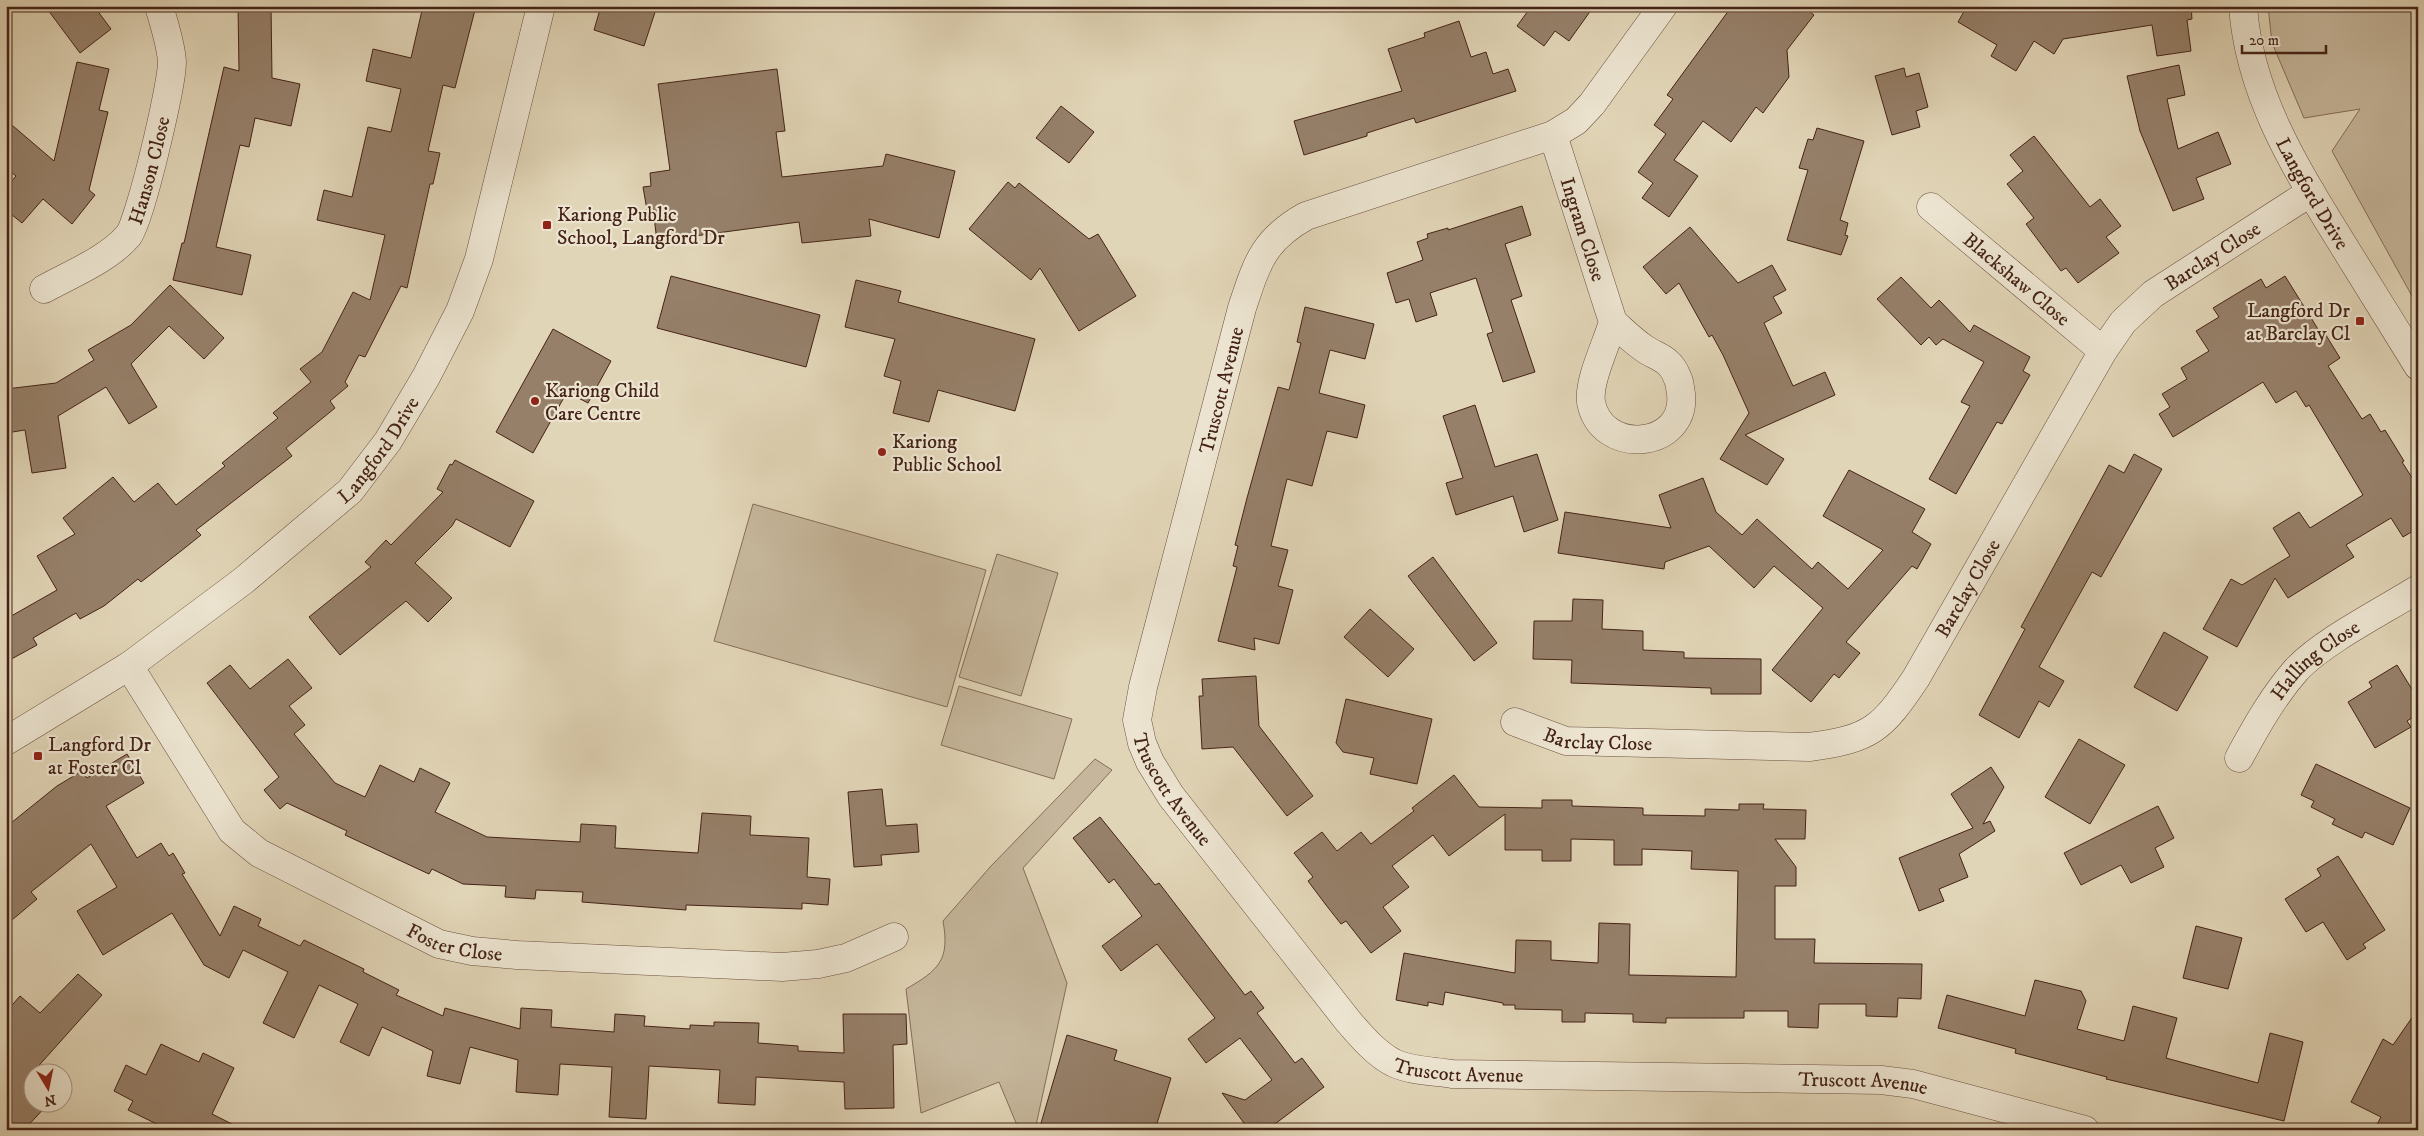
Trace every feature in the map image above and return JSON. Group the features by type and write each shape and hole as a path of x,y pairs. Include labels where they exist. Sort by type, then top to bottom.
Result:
{"street":[{"name":"Hanson Close","path":"44,289 112,251 129,235 139,211 168,91 172,62 159,6"},
{"name":"Langford Drive","path":"6,741 129,666 243,581 350,491 388,441 426,378 460,311 479,260 541,6"},
{"name":"Truscott Avenue","path":"1663,6 1592,104 1576,121 1553,135 1306,216 1284,228 1267,246 1253,275 1242,308 1143,687 1137,720 1142,744 1150,762 1171,796 1348,1022 1371,1046 1394,1063 1417,1069 1452,1074 1881,1080 1913,1084 2085,1130"},
{"name":"Langford Drive","path":"2243,6 2252,58 2264,99 2285,148 2418,366"},
{"name":"Ingram Close","path":"1553,135 1613,322"},
{"name":"Barclay Close","path":"1515,722 1566,741 1810,747 1840,743 1874,730 1895,710 1916,678 2103,350 2123,322 2153,294 2311,192"},
{"name":"Blackshaw Close","path":"1931,207 2103,350"},
{"name":"Halling Close","path":"2239,758 2268,707 2298,668 2330,644 2418,590"},
{"name":"Foster Close","path":"129,666 232,831 259,853 439,944 472,952 516,955 782,967 818,964 846,958 894,937"}],"shaded area":[{"path":"2268,6 2418,6 2418,307 2332,151 2360,109 2304,118 2272,43"},
{"path":"753,504 986,570 947,707 714,641"},
{"path":"997,554 1058,573 1021,696 959,677"},
{"path":"959,686 1072,719 1054,779 941,745"},
{"path":"1095,759 1112,770 1023,868 1067,983 1035,1130 1019,1130 999,1082 921,1113 906,989 927,976 940,962 945,945 943,921 991,866"}],"building":[{"path":"45,6 94,6 111,29 80,53"},
{"path":"238,6 271,6 272,78 300,84 291,126 255,118 249,147 240,145 216,247 251,255 242,295 173,280 182,243 184,243 224,67 239,71"},
{"path":"423,6 476,6 455,88 443,85 428,151 440,153 433,184 430,184 407,288 401,286 365,357 359,355 345,382 348,386 330,401 335,408 286,448 292,456 196,530 201,535 141,582 138,579 104,606 80,619 76,613 33,638 37,645 6,662 6,619 57,590 37,556 75,534 63,518 113,477 134,502 158,483 176,505 225,466 222,463 278,418 273,413 311,382 300,369 322,352 353,292 370,300 385,235 317,220 324,190 352,197 368,127 391,132 401,89 366,81 373,49 411,58"},
{"path":"601,6 657,6 644,46 594,30"},
{"path":"1522,6 1594,6 1569,41 1555,31 1544,46 1517,26 1528,11"},
{"path":"1732,6 1802,6 1814,15 1787,50 1789,77 1763,113 1756,107 1731,142 1703,121 1674,160 1698,176 1669,217 1642,198 1653,183 1638,172 1666,134 1654,125 1673,99 1667,95"},
{"path":"1967,6 2191,6 2192,19 2187,20 2191,51 2157,56 2152,25 2063,39 2054,54 2034,41 2016,71 1991,56 1997,45 1958,22"},
{"path":"1459,21 1471,57 1486,52 1493,74 1508,69 1516,91 1416,123 1414,118 1367,133 1367,136 1304,155 1294,121 1402,91 1388,49 1425,37 1424,33"},
{"path":"77,62 109,69 99,110 108,112 89,190 95,195 72,224 43,199 22,223 6,210 6,188 16,176 6,168 6,120 54,161"},
{"path":"2179,65 2185,95 2167,99 2178,149 2218,132 2231,164 2196,178 2204,199 2173,211 2140,131 2127,76"},
{"path":"1904,68 1906,77 1919,73 1928,107 1916,111 1920,127 1892,135 1875,76"},
{"path":"777,69 785,131 776,132 782,177 883,166 886,154 955,171 939,238 869,219 871,236 802,243 799,222 657,241 653,209 647,210 643,187 651,186 650,173 670,170 658,84"},
{"path":"1061,106 1094,132 1069,163 1036,138"},
{"path":"1817,128 1864,141 1840,220 1848,223 1845,235 1848,236 1841,255 1787,240 1808,170 1799,168 1808,139 1813,140"},
{"path":"2034,136 2090,207 2100,199 2121,226 2106,237 2119,253 2078,283 2066,268 2061,271 2026,224 2034,218 2007,184 2023,171 2010,155"},
{"path":"1008,182 1015,188 1019,183 1089,239 1098,234 1136,296 1079,331 1040,268 1031,280 969,229"},
{"path":"1522,206 1531,235 1505,244 1522,296 1511,300 1535,372 1503,382 1487,334 1493,332 1476,278 1430,293 1437,315 1416,322 1409,299 1396,303 1387,273 1423,260 1417,242 1428,238 1427,234 1448,228 1448,230"},
{"path":"1690,227 1738,283 1772,265 1786,290 1773,297 1782,313 1764,323 1793,386 1825,372 1835,395 1745,435 1784,459 1767,485 1720,459 1749,413 1723,355 1712,335 1709,337 1679,283 1666,294 1643,267"},
{"path":"671,276 820,315 806,367 657,328"},
{"path":"2285,276 2321,334 2324,332 2340,358 2328,366 2362,419 2370,414 2381,432 2385,430 2418,487 2418,528 2403,537 2391,518 2346,545 2354,557 2288,598 2275,578 2237,647 2203,629 2231,579 2242,585 2290,556 2273,528 2299,512 2310,528 2363,495 2309,405 2306,407 2296,391 2276,403 2263,382 2173,437 2159,414 2170,407 2162,394 2187,379 2181,368 2209,351 2196,331 2219,317 2213,308 2261,279 2266,288"},
{"path":"1901,277 1931,308 1939,300 1970,332 1974,325 2030,357 2023,371 2030,375 2002,424 1997,422 1956,494 1929,479 1970,406 1961,402 1984,362 1943,339 1936,345 1929,337 1921,345 1877,299"},
{"path":"856,280 901,291 898,302 1035,339 1015,411 938,390 929,422 893,413 901,381 884,376 895,339 845,327"},
{"path":"170,285 224,338 204,359 169,326 131,364 157,407 129,424 106,387 58,416 66,468 32,473 25,430 6,433 6,389 56,383 94,360 88,350 131,325"},
{"path":"1305,307 1374,324 1365,359 1330,350 1319,393 1365,405 1357,438 1327,431 1312,486 1287,479 1271,546 1288,550 1278,586 1293,590 1279,644 1254,638 1255,650 1218,641 1237,567 1233,566 1238,546 1235,545 1247,498 1278,387 1289,390 1301,343 1297,342"},
{"path":"553,329 611,361 588,403 567,392 533,453 496,432"},
{"path":"1475,405 1495,467 1537,454 1558,520 1524,532 1513,496 1456,515 1446,483 1463,478 1443,416"},
{"path":"2134,454 2162,469 2101,577 2092,572 2039,667 2064,681 2049,707 2039,701 2019,738 1979,715 2025,629 2021,627 2109,465 2124,473"},
{"path":"455,460 534,501 510,547 456,519 452,526 415,563 452,598 428,622 406,601 340,655 309,617 371,567 365,562 386,540 391,545 443,492 437,489 450,464 452,465"},
{"path":"1849,470 1925,509 1912,532 1931,544 1917,569 1912,566 1846,642 1860,653 1839,678 1834,674 1811,702 1772,670 1823,608 1774,566 1754,588 1709,546 1665,562 1664,569 1558,553 1565,512 1671,528 1659,495 1703,478 1716,512 1742,535 1757,519 1812,569 1818,562 1848,589 1883,550 1823,516"},
{"path":"1433,557 1497,643 1474,661 1408,576"},
{"path":"1573,599 1603,600 1602,629 1643,631 1643,650 1684,652 1684,658 1761,659 1761,694 1711,694 1711,688 1571,683 1572,660 1533,659 1534,621 1572,621"},
{"path":"1370,609 1414,649 1388,677 1344,637"},
{"path":"2164,632 2208,657 2177,711 2134,687"},
{"path":"288,659 312,688 289,706 305,725 294,734 335,783 365,797 380,765 414,782 420,768 450,783 435,812 487,837 580,842 581,824 616,826 615,848 698,853 702,813 751,816 750,835 809,838 807,877 830,879 828,905 802,903 802,909 686,905 686,910 582,902 583,892 536,890 535,899 505,897 506,886 463,884 432,869 429,874 345,835 347,831 287,803 280,809 264,790 279,777 207,683 230,665 250,689"},
{"path":"2397,665 2418,699 2418,714 2407,721 2411,727 2375,748 2348,702 2372,687 2369,682"},
{"path":"1256,676 1259,726 1313,796 1287,816 1233,747 1202,749 1199,696 1203,696 1202,679"},
{"path":"1346,699 1432,719 1417,784 1370,774 1374,758 1343,752 1336,743"},
{"path":"2079,739 2125,765 2090,824 2045,797"},
{"path":"127,754 144,783 106,806 137,858 161,843 169,856 173,853 185,873 182,874 220,936 234,906 261,919 258,926 300,946 304,940 364,969 363,972 399,990 396,995 443,1016 445,1008 520,1029 521,1008 552,1010 551,1027 614,1032 615,1014 645,1016 644,1026 690,1029 690,1025 714,1026 714,1022 759,1023 758,1043 798,1046 798,1051 844,1053 843,1014 906,1014 907,1044 893,1045 894,1108 845,1109 844,1082 756,1077 755,1105 718,1103 720,1070 649,1066 646,1119 609,1117 612,1067 560,1064 558,1095 516,1092 518,1060 470,1047 460,1084 427,1076 433,1051 382,1027 369,1056 340,1042 358,1004 319,985 294,1038 263,1023 288,972 243,950 229,978 204,965 172,913 103,955 77,911 117,887 91,844 31,892 37,899 6,925 6,827 57,786 82,771 87,778"},
{"path":"2316,764 2410,808 2393,845 2365,832 2362,838 2332,824 2335,819 2311,807 2314,801 2301,795"},
{"path":"1991,767 2004,787 1983,824 1990,821 1995,831 1959,854 1968,877 1939,889 1944,901 1919,911 1899,858 1973,828 1951,794"},
{"path":"1454,775 1479,807 1542,808 1542,800 1572,800 1572,806 1643,808 1643,815 1705,816 1705,809 1739,810 1739,804 1764,804 1763,809 1806,810 1805,839 1775,839 1796,867 1796,886 1775,886 1775,939 1815,939 1814,963 1922,964 1921,999 1898,998 1897,1017 1866,1016 1866,1004 1819,1004 1818,1028 1788,1027 1788,1011 1744,1011 1744,1018 1666,1018 1666,1023 1633,1022 1633,1014 1585,1013 1585,1022 1562,1022 1562,1010 1515,1009 1515,1005 1503,1005 1503,1003 1445,992 1443,1005 1428,1002 1428,1006 1396,1000 1404,953 1515,973 1516,940 1551,941 1551,960 1598,963 1599,923 1630,924 1629,975 1736,977 1738,871 1691,869 1692,851 1642,849 1642,865 1614,865 1614,840 1571,839 1571,861 1542,861 1542,850 1505,850 1505,814 1449,856 1433,835 1392,866 1409,887 1383,907 1401,931 1371,953 1346,921 1341,924 1326,905 1308,881 1313,877 1294,853 1322,832 1337,851 1361,832 1371,844 1414,811 1412,808"},
{"path":"882,789 886,826 917,824 919,852 881,855 882,865 854,867 848,792"},
{"path":"2158,806 2174,838 2155,848 2164,867 2131,883 2121,865 2081,885 2064,853"},
{"path":"1100,817 1155,885 1159,883 1245,995 1251,991 1264,1008 1257,1013 1295,1063 1302,1058 1324,1087 1267,1130 1249,1130 1222,1093 1245,1100 1272,1080 1240,1038 1206,1063 1188,1039 1215,1018 1157,944 1121,971 1102,946 1142,916 1114,879 1109,883 1073,838"},
{"path":"2338,856 2385,930 2363,944 2366,948 2347,960 2323,922 2306,932 2285,899 2321,876 2317,869"},
{"path":"2196,926 2242,938 2228,989 2183,978"},
{"path":"78,974 102,995 40,1064 22,1064 22,1114 39,1114 24,1130 13,1130 6,1124 6,1012 20,996 40,1013"},
{"path":"2035,980 2081,991 2086,1001 2077,1029 2124,1041 2133,1006 2177,1018 2166,1058 2258,1083 2270,1033 2303,1042 2284,1121 2106,1079 2107,1077 2015,1053 2016,1049 1938,1028 1947,995 2025,1016"},
{"path":"2418,1009 2418,1111 2408,1130 2374,1130 2381,1117 2351,1102 2383,1039 2393,1045"},
{"path":"1067,1035 1117,1050 1114,1060 1171,1078 1155,1130 1039,1130"},
{"path":"161,1044 199,1062 203,1053 234,1068 212,1114 244,1130 169,1130 128,1110 133,1101 114,1091 126,1065 146,1075"}],"place":[{"name":"Kariong Public School, Langford Dr","path":"547,225"},
{"name":"Langford Dr at Barclay Cl","path":"2360,321"},
{"name":"Kariong Child Care Centre","path":"535,401"},
{"name":"Kariong Public School","path":"882,452"},
{"name":"Langford Dr at Foster Cl","path":"38,756"}]}
